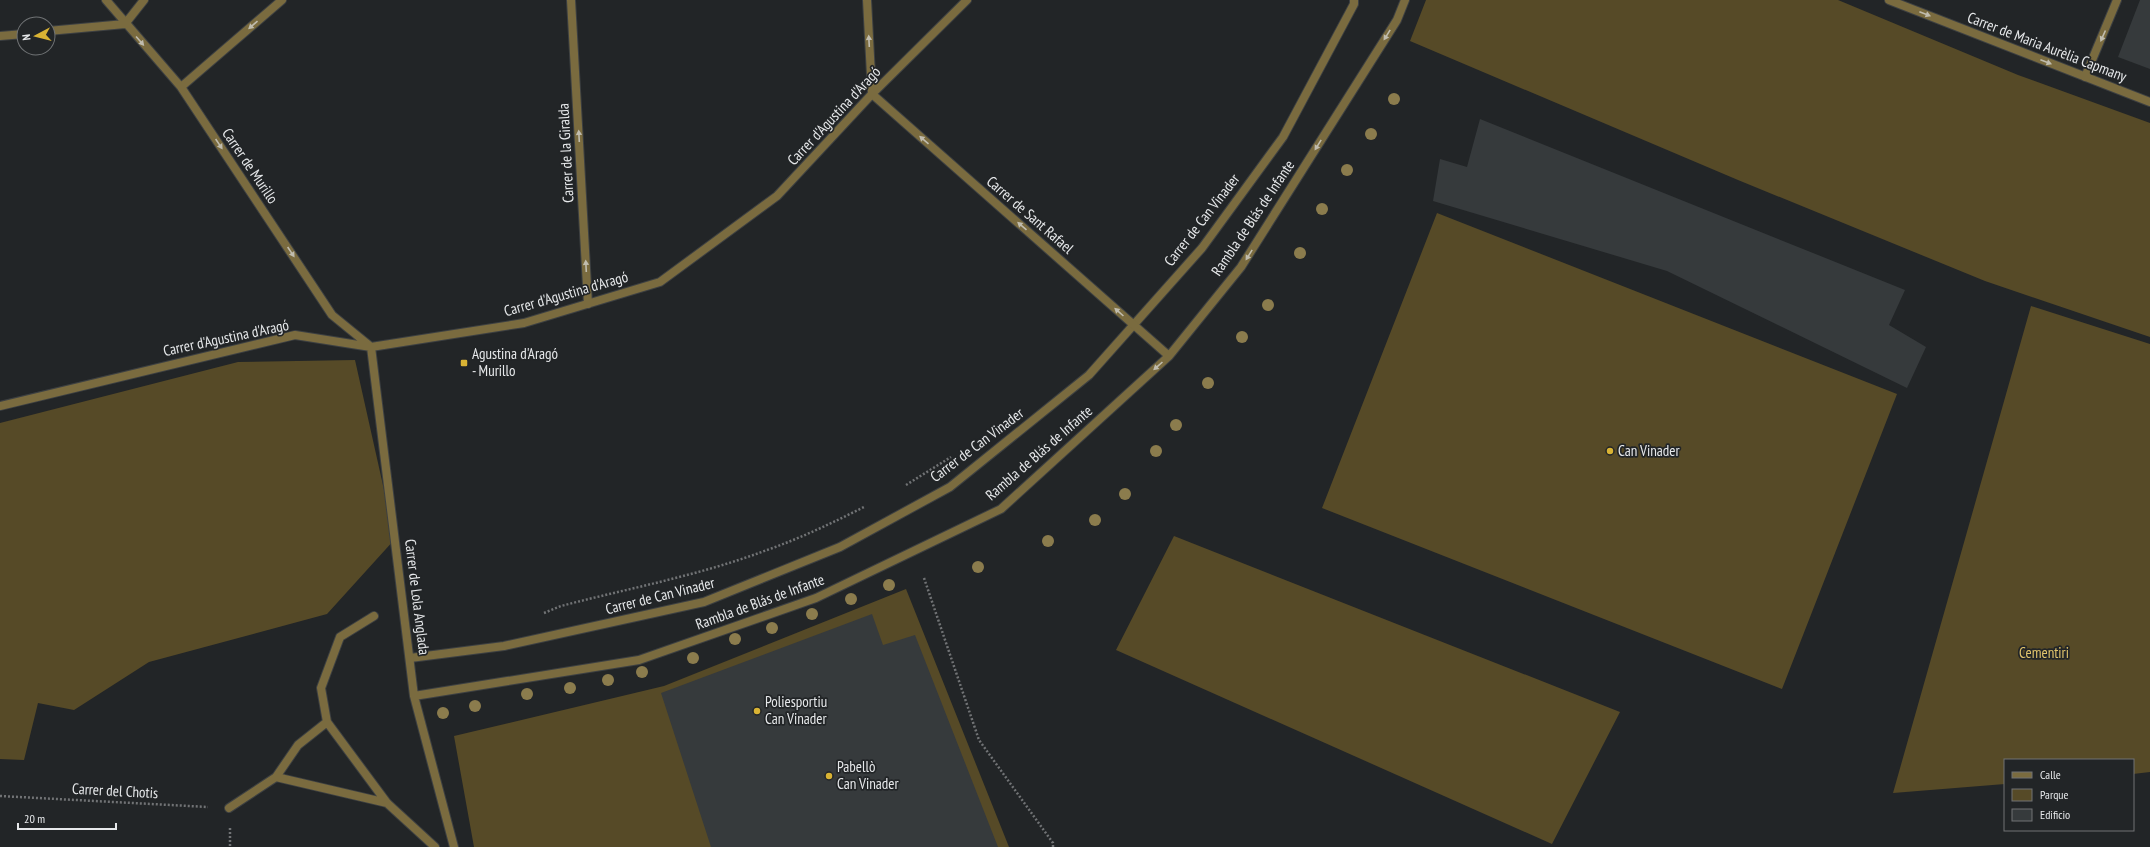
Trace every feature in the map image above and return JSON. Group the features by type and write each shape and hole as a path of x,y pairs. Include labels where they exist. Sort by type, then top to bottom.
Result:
{"street":[{"name":"Carrer de Murillo","path":"106,0 125,24 181,87 332,315 370,347"},
{"path":"56,30 125,24 144,0"},
{"path":"181,87 282,0"},
{"name":"Carrer de la Giralda","path":"571,0 588,304"},
{"path":"867,0 872,94"},
{"name":"Carrer d'Agustina d'Aragó","path":"0,406 294,335 370,347 524,323 660,282 777,196 872,94 967,0"},
{"name":"Carrer de Can Vinader","path":"410,658 504,646 704,602 840,547 950,487 1089,375 1202,248 1283,137 1354,4 1354,0"},
{"name":"Rambla de Blás de Infante","path":"414,696 639,660 816,598 1001,508 1169,356 1241,266 1397,20 1404,0"},
{"name":"Carrer de Maria Aurèlia Capmany","path":"1889,0 2150,102"},
{"path":"2085,77 2117,0"},
{"path":"0,36 16,35"},
{"name":"Carrer de Sant Rafael","path":"872,94 1169,356"},
{"name":"Carrer de Lola Anglada","path":"370,347 414,696 454,847"},
{"path":"374,616 340,637 321,688 327,722 387,803 434,847"},
{"path":"229,808 276,777 298,745 327,722"},
{"path":"276,777 387,803"}],"path":[{"path":"903,486 954,454"},
{"path":"540,615 561,606 716,567 766,551 814,532 870,504"},
{"path":"924,578 979,740 1053,843 1053,847"},
{"name":"Carrer del Chotis","path":"0,796 229,808"}],"green space":[{"path":"1426,0 1838,0 2018,75 2150,123 2150,337 1985,281 1738,180 1410,41"},
{"name":"Can Vinader","path":"1437,213 1897,394 1782,689 1322,508"},
{"name":"Cementiri","path":"2031,306 2150,344 2150,772 2134,774 2134,759 2004,759 2004,784 1893,793"},
{"path":"355,360 395,539 327,614 149,662 74,710 38,703 24,760 0,759 0,423 238,362"},
{"path":"1174,536 1620,712 1552,844 1116,650"},
{"name":"Poliesportiu Can Vinader","path":"906,589 1009,847 474,847 454,736 664,686"}],"building":[{"path":"2140,0 2150,0 2150,69 2118,57"},
{"path":"1480,119 1905,290 1889,325 1926,347 1907,388 1667,271 1433,201 1440,159 1467,167"},
{"name":"Pabellò Can Vinader","path":"872,614 883,645 915,635 998,847 711,847 661,693"}],"place":[{"name":"Agustina d'Aragó - Murillo","path":"464,363"},
{"name":"Can Vinader","path":"1610,451"},
{"name":"Poliesportiu Can Vinader","path":"757,711"},
{"name":"Pabellò Can Vinader","path":"829,776"}]}
